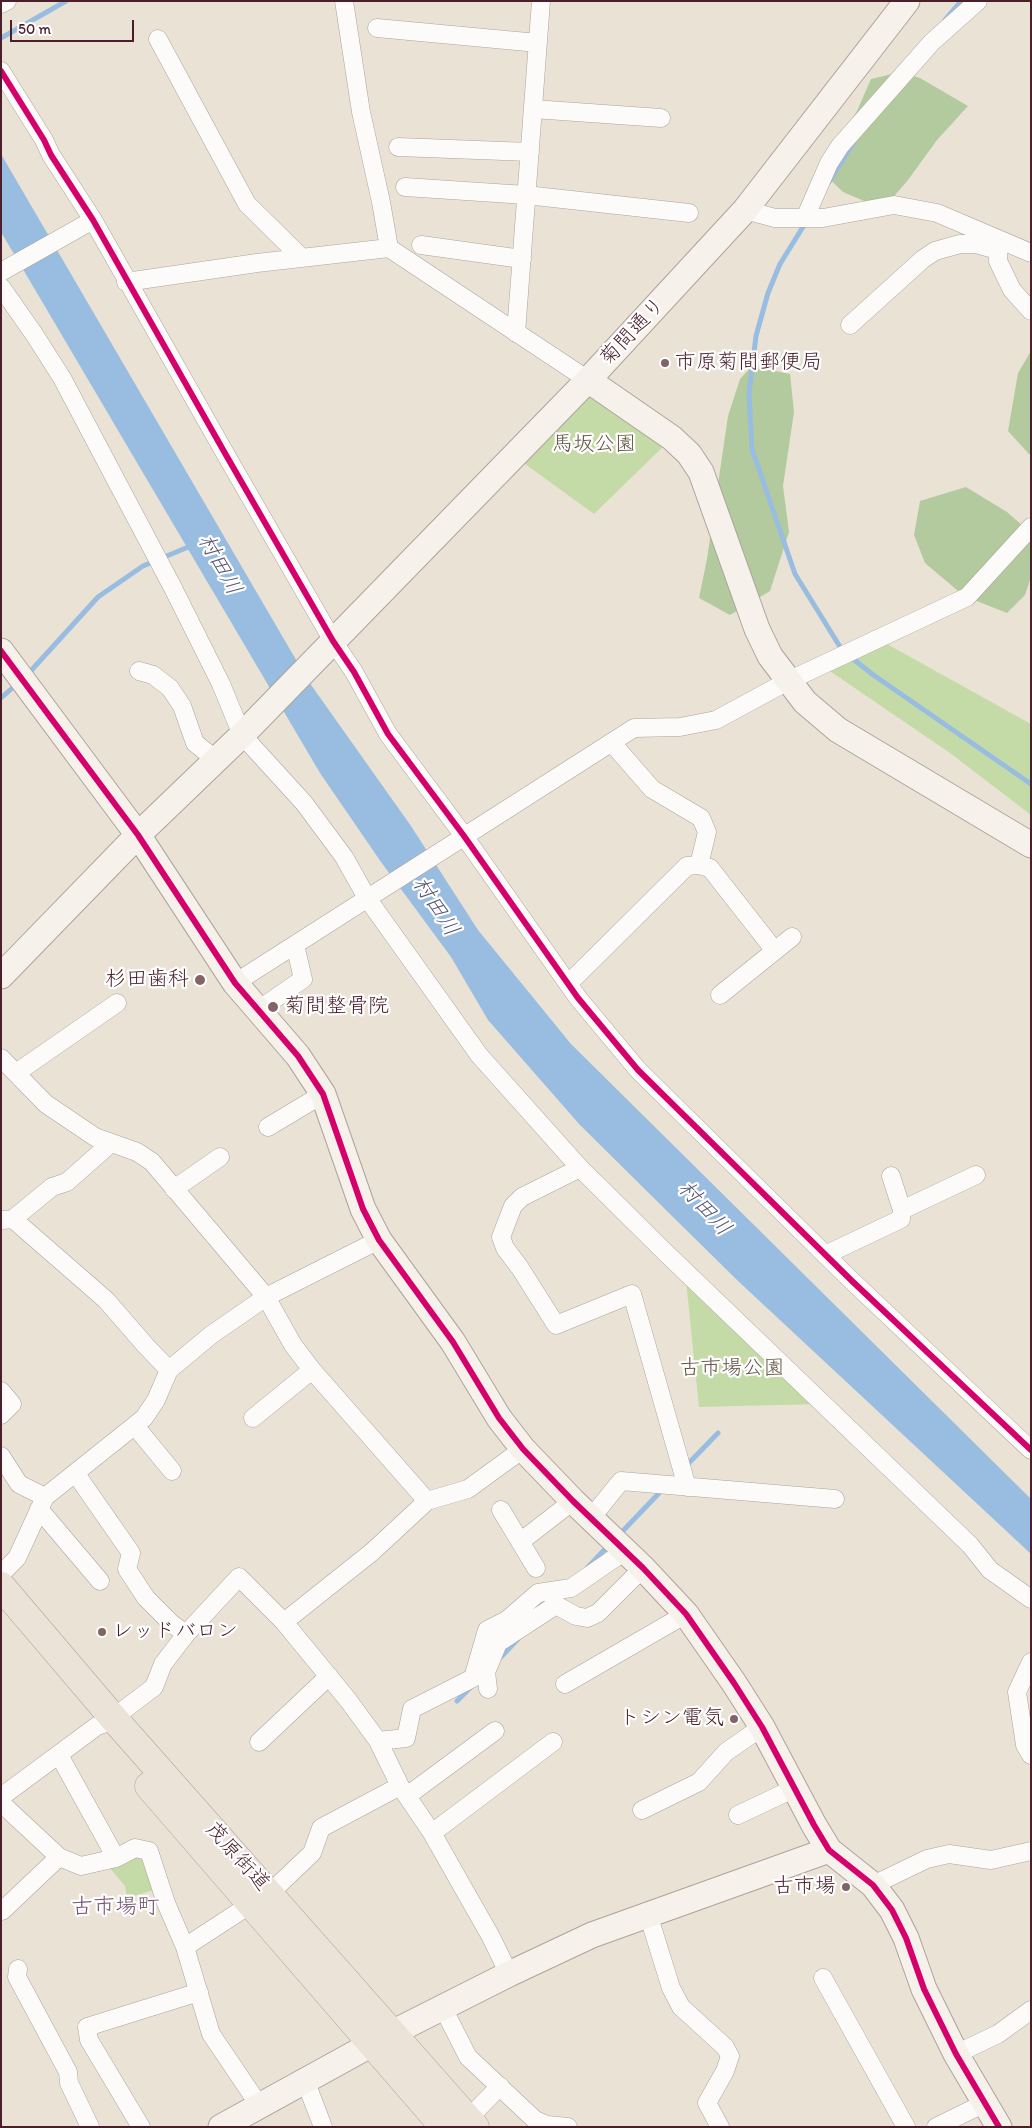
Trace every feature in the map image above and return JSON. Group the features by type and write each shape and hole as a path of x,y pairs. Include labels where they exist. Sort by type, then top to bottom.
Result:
{"main road":[{"name":"茂原街道","path":"1,1586 106,1723"},
{"name":"茂原街道","path":"1,1615 106,1723 382,2039 462,2124"}],"street":[{"path":"1,4 7,1"},
{"path":"344,1 361,112 389,248"},
{"path":"516,333 541,1"},
{"name":"菊間通り","path":"1,976 138,835 242,735 588,380 746,210 907,1"},
{"path":"805,218 829,163 840,146 932,42 978,1"},
{"path":"377,28 538,43"},
{"path":"158,39 247,204 302,258"},
{"path":"1,71 44,140 51,155 93,220 126,282 333,640 354,672 388,734 464,836 568,984 638,1070 825,1255 1031,1450"},
{"path":"533,109 662,118"},
{"path":"398,147 530,152"},
{"path":"405,187 526,195 689,213"},
{"path":"746,210 775,218 823,218 894,205 937,213 999,245"},
{"path":"1,272 93,220"},
{"path":"850,325 935,250 960,244 976,244 999,245 1031,253"},
{"path":"999,245 998,260 1012,290 1031,311"},
{"path":"421,246 522,259"},
{"path":"126,282 257,262 389,248 672,438 693,460 701,472 757,629 770,656 805,702 838,730 1031,845"},
{"path":"1,287 62,378 173,588 221,684 242,735 304,804 344,857 367,898 479,1055 580,1168 970,1545 990,1570 1031,1599"},
{"path":"235,983 634,728 680,727 716,720 788,681 966,597 1031,527"},
{"path":"1,651 138,835 235,983 257,1011 298,1056 323,1094 363,1208 379,1240 453,1342 499,1418 523,1449 573,1501 643,1568 686,1614 762,1727 829,1850 873,1885 892,1910 906,1938 924,1989 956,2054 999,2127"},
{"path":"139,671 153,675 170,688 182,706 195,742 216,760"},
{"path":"612,743 652,789 701,818 707,832 699,864"},
{"path":"568,984 687,866 699,864 710,868 774,951"},
{"path":"720,995 792,937"},
{"path":"257,1011 303,979 295,945"},
{"path":"16,1073 117,1003"},
{"path":"1,1058 46,1104 95,1136 137,1152 152,1162 266,1296 293,1345 312,1370 427,1501"},
{"path":"268,1127 323,1094"},
{"path":"111,1143 67,1182 52,1188 7,1219 106,1300 169,1370"},
{"path":"174,1189 220,1157"},
{"path":"580,1168 522,1197 513,1206 501,1237 504,1248 520,1268 556,1325 632,1294 687,1487"},
{"path":"825,1255 901,1219 902,1210 891,1176"},
{"path":"902,1210 976,1176"},
{"path":"1,1574 17,1558 42,1503 144,1418 156,1400 169,1370 211,1336 266,1296 379,1240"},
{"path":"253,1418 312,1370"},
{"path":"1,1391 12,1404 1,1415"},
{"path":"135,1426 172,1471"},
{"path":"284,1622 372,1552 427,1501 468,1489 523,1449"},
{"path":"1,1456 19,1484 42,1503 100,1581"},
{"path":"76,1474 132,1553 128,1569 146,1598 172,1624 186,1634"},
{"path":"591,1518 621,1481 835,1499"},
{"path":"520,1542 573,1501"},
{"path":"501,1510 536,1568"},
{"path":"378,1741 406,1738 412,1709 473,1678 487,1630 507,1620 538,1593 571,1588 625,1551"},
{"path":"488,1689 486,1672 498,1643 556,1605 576,1616 588,1618 598,1613 643,1568"},
{"path":"1,1797 154,1687 163,1664 186,1634 239,1578 284,1622 329,1676 378,1741 404,1791 432,1832 491,1937 509,1974"},
{"path":"565,1684 686,1614"},
{"path":"1031,1662 1017,1692 1025,1745 1031,1755"},
{"path":"259,1742 329,1676"},
{"path":"642,1810 699,1782 726,1752 762,1727"},
{"path":"185,1947 260,1898 312,1853 321,1828 404,1791 495,1731"},
{"path":"432,1832 553,1742"},
{"path":"59,1755 116,1858"},
{"path":"738,1815 795,1788"},
{"path":"1,1803 59,1857 82,1866 116,1858 135,1848 149,1850 166,1903 185,1947 211,2034 259,2104"},
{"path":"222,2127 259,2104 382,2039 509,1974 592,1935 829,1850"},
{"path":"873,1885 927,1858 949,1854 991,1860 1031,1851"},
{"path":"2,1911 59,1857"},
{"path":"648,1914 671,1988 681,2007 725,2047 730,2056 725,2071 707,2103 720,2127"},
{"path":"18,1968 17,1977 68,2072 69,2083 90,2127"},
{"path":"824,1978 906,2127"},
{"path":"141,2127 89,2040 87,2026 198,1992"},
{"path":"443,2008 468,2056 535,2120 547,2125 568,2127"},
{"path":"956,2054 998,2034 1031,2010"},
{"path":"305,2080 323,2127"},
{"path":"462,2124 500,2086"},
{"path":"936,2127 985,2103"}],"green space":[{"path":"901,72 920,78 968,106 937,140 908,180 883,209 843,192 818,168 857,111 871,79"},
{"path":"1031,351 1031,454 1029,454 1008,431 1018,373"},
{"path":"752,366 790,374 794,412 783,486 789,532 770,591 730,615 699,598 707,559 728,416 740,379"},
{"name":"馬坂公園","path":"588,380 672,438 594,514 514,456"},
{"path":"966,487 1007,512 1031,533 1031,577 1025,595 1007,613 964,596 925,563 914,535 920,501"},
{"path":"878,639 1031,724 1031,815 950,753 821,665"},
{"name":"古市場公園","path":"685,1271 822,1404 699,1407"},
{"path":"135,1857 143,1860 154,1890 127,1898 125,1886 108,1866"}],"water":[{"name":"村田川","path":"1,154 309,682 411,826 478,930 571,1044 1031,1499 1031,1554 737,1280 580,1125 488,1020 451,957 381,862 320,773 1,232"}],"waterway":[{"path":"1,38 66,1"},
{"path":"945,20 961,1"},
{"path":"829,182 854,142"},
{"path":"806,222 780,264 768,293 756,336 749,394 752,449 795,574 842,650 872,674 1031,784"},
{"name":"村田川","path":"28,674 98,597 143,566 193,545"},
{"path":"1,698 18,683"},
{"path":"686,1466 718,1433"},
{"path":"618,1536 662,1490"},
{"path":"587,1568 609,1545"},
{"path":"500,1658 518,1639"},
{"path":"457,1701 471,1687"}],"cycle path":[{"path":"1,71 44,140 51,155 93,220 226,455 333,641 354,672 388,734 464,836 578,998 638,1070 852,1281 1031,1450"},
{"path":"1,651 138,835 235,983 298,1056 323,1094 363,1209 379,1240 453,1342 499,1418 523,1449 573,1501 643,1568 686,1614 762,1727 829,1850 873,1885 892,1910 906,1938 924,1989 956,2054 999,2127"}],"place":[{"name":"市原菊間郵便局","path":"665,363"},
{"name":"杉田歯科","path":"200,980"},
{"name":"菊間整骨院","path":"273,1007"},
{"name":"レッドバロン","path":"102,1632"},
{"name":"トシン電気","path":"734,1719"},
{"name":"古市場","path":"846,1887"}],"district":[{"name":"古市場町","path":"115,1907"}]}
